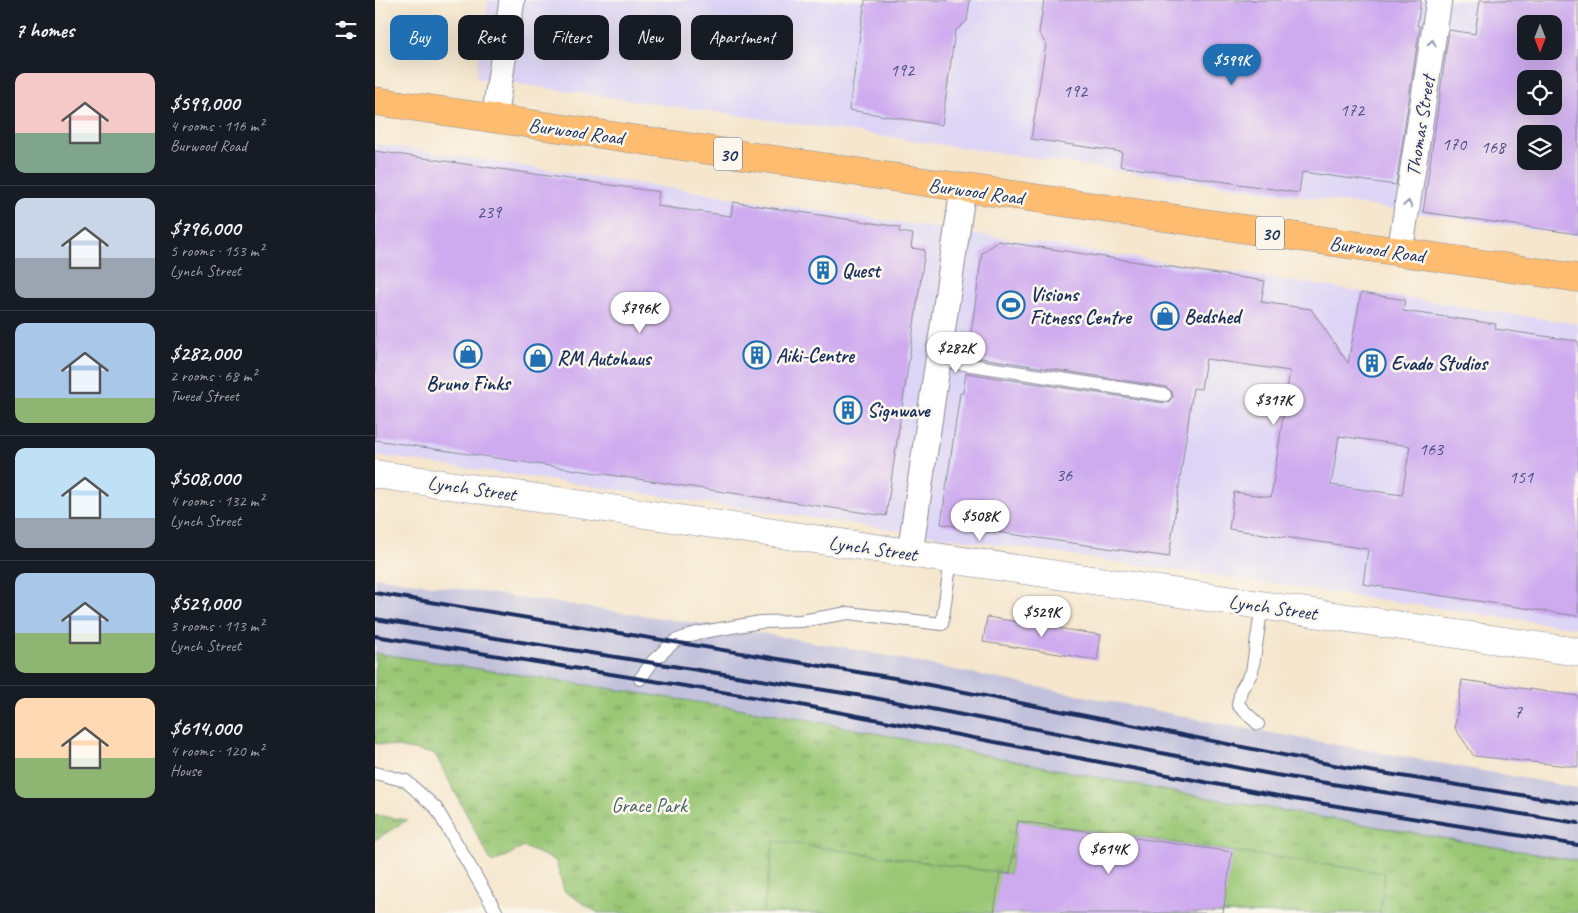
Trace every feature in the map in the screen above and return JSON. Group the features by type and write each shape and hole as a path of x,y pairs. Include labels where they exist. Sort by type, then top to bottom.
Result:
{"main road":[{"name":"Burwood Road","path":"375,101 1578,278"}],"street":[{"path":"494,119 512,0"},
{"name":"Thomas Street","path":"1400,252 1439,0"},
{"path":"909,553 963,189"},
{"name":"Lynch Street","path":"375,474 1578,652"}],"lane":[{"path":"938,360 1165,395"},
{"path":"640,679 653,661 675,641 697,633 761,622 801,621 848,613 942,624 951,559"},
{"path":"1257,724 1239,705 1241,690 1252,672 1263,605"},
{"path":"375,773 406,781 436,808 497,913"}],"shaded area":[{"path":"488,0 1578,0 1578,236 476,78 479,60 524,60 524,15 486,15"},
{"path":"375,144 1578,324 1578,628 375,455"},
{"path":"375,577 724,627 847,648 1232,726 1578,788 1578,861 1156,789 789,716 375,653"}],"green space":[{"name":"Grace Park","path":"375,653 789,716 1156,789 1578,861 1578,913 598,913 564,891 556,861 524,847 492,863 435,754 375,743"},
{"path":"375,815 407,820 375,840"},
{"path":"1018,821 1385,873 1380,913 763,913 774,841 1010,874"}],"building":[{"path":"865,0 970,0 967,21 955,31 942,125 849,110"},
{"path":"1044,0 1421,0 1417,26 1420,26 1396,185 1302,172 1299,193 1120,166 1122,152 1031,139 1046,44 1039,33"},
{"path":"1480,0 1578,0 1578,234 1423,212 1449,30 1475,34"},
{"path":"375,151 659,192 657,206 731,216 733,202 900,227 899,232 913,234 911,248 925,250 886,516 375,440"},
{"path":"998,241 1265,281 1261,302 1311,309 1348,363 1361,293 1405,300 1403,311 1496,324 1495,329 1578,341 1578,616 1363,584 1368,549 1229,529 1234,492 1271,497 1290,371 1206,359 1201,389 1193,388 1169,557 941,524 960,393 963,393 966,373 1164,403 1173,397 1172,392 1166,387 968,356 982,253","holes":["1339,436 1410,446 1402,495 1331,485"]},
{"path":"987,617 1101,635 1097,660 983,642"},
{"path":"1462,680 1578,696 1578,767 1474,756 1455,728"},
{"path":"1018,821 1232,852 1223,913 994,913 1000,873 1010,874"}],"railway":[{"path":"375,593 894,678 1344,767 1578,804"},
{"path":"375,619 869,697 1276,775 1578,823"},
{"path":"375,636 790,703 1294,799 1578,845"}],"place":[{"name":"Quest","path":"823,270"},
{"name":"Visions Fitness Centre","path":"1011,305"},
{"name":"Bedshed","path":"1165,316"},
{"name":"Bruno Finks","path":"468,354"},
{"name":"Aiki-Centre","path":"757,355"},
{"name":"RM Autohaus","path":"538,358"},
{"name":"Evado Studios","path":"1372,363"},
{"name":"Signwave","path":"848,410"}]}
